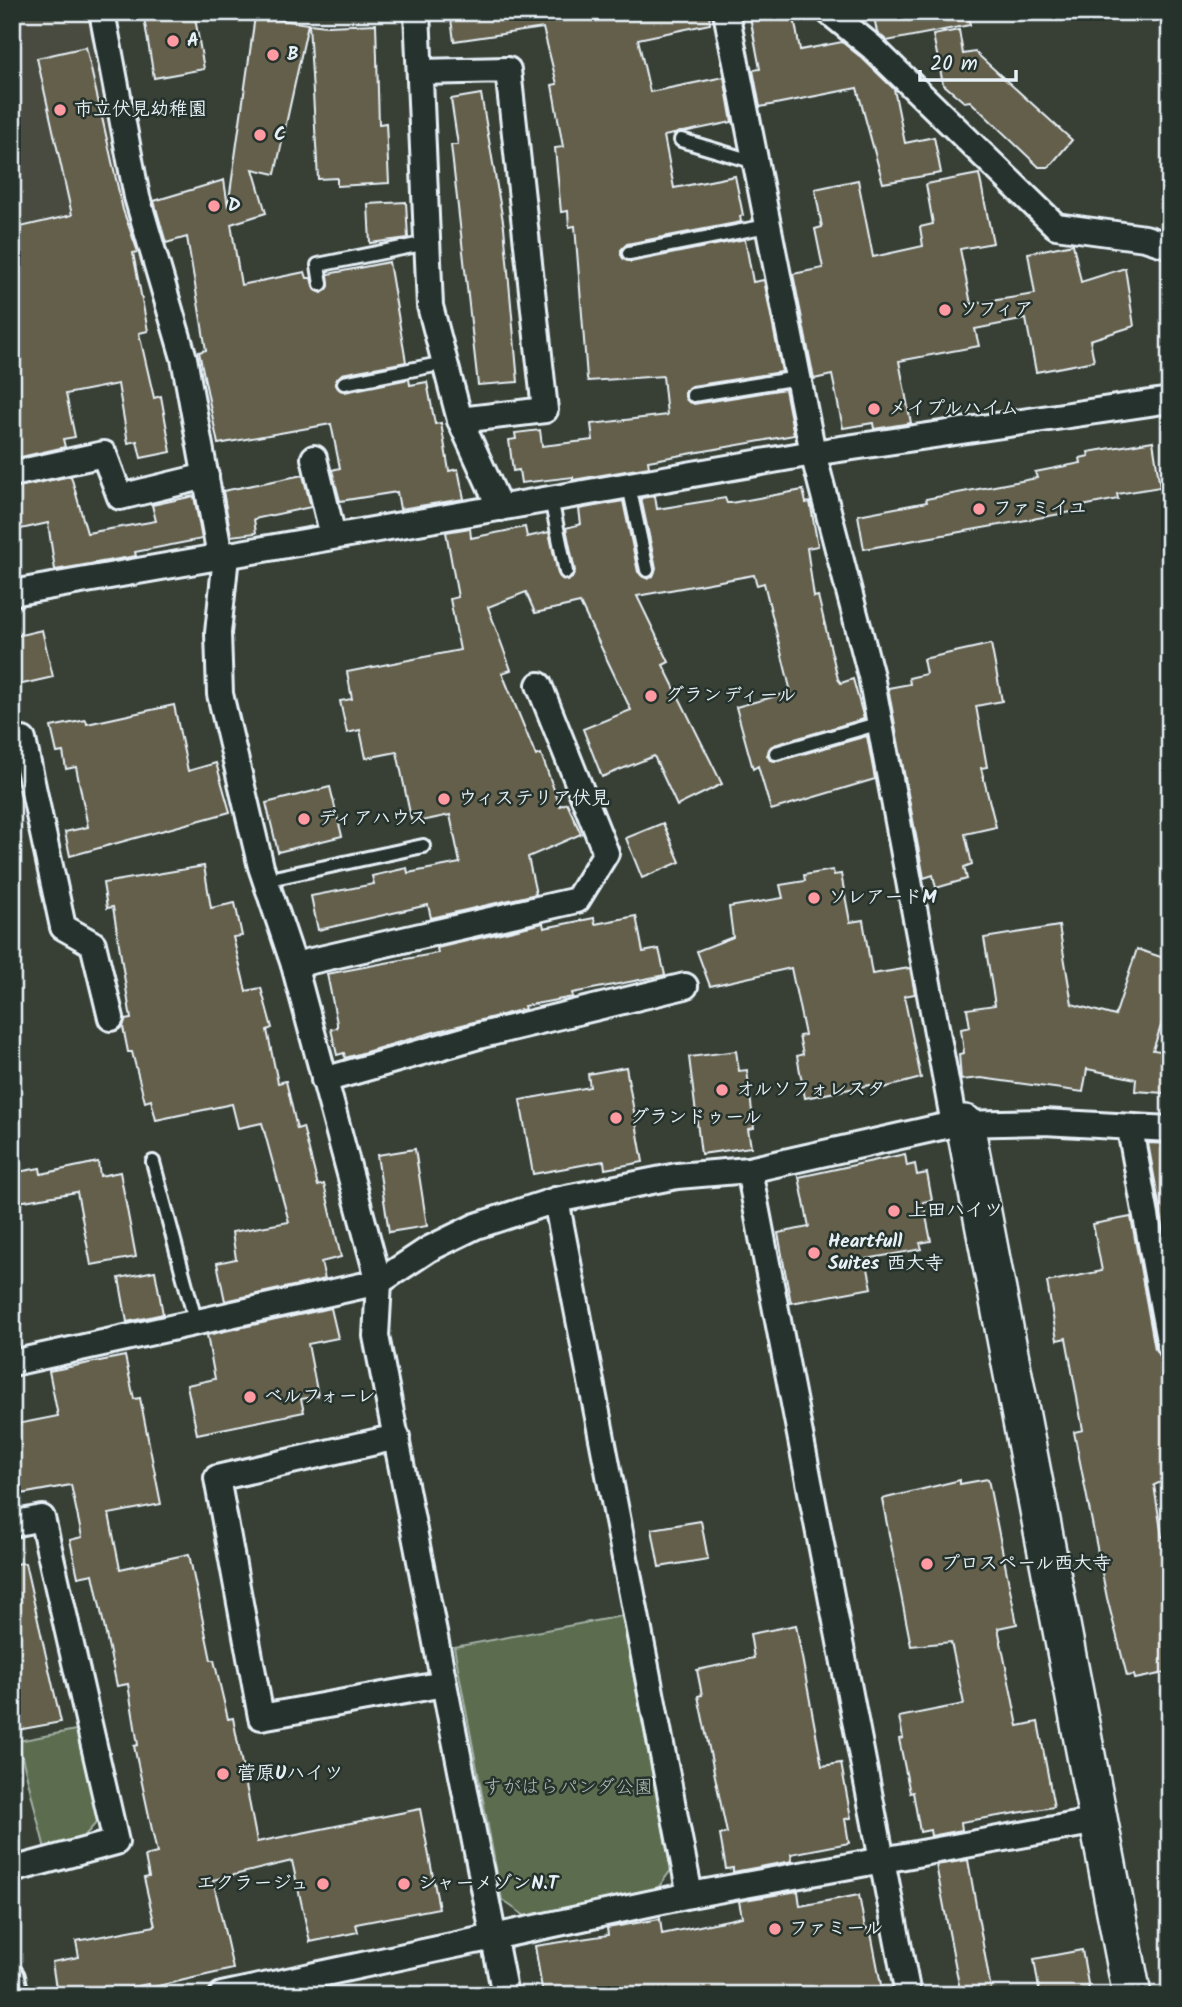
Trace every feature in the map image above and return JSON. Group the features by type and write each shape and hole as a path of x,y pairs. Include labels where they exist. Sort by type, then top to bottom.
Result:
{"street":[{"path":"102,12 137,197 184,358 223,556 218,633 220,694 265,880 294,965 379,1282 376,1336 491,1935 505,1995"},
{"path":"417,12 430,306 460,420 500,508"},
{"path":"726,12 813,453 871,676 1132,1995"},
{"path":"829,12 872,47 1056,226 1146,238 1170,246"},
{"path":"420,72 508,70 510,84 545,410 460,420"},
{"path":"12,593 813,453 1170,400"},
{"path":"12,474 104,454 120,497 206,476"},
{"path":"314,458 333,536"},
{"path":"294,965 577,900 606,853 539,685"},
{"path":"12,743 23,740 64,927 93,944 111,1018"},
{"path":"324,1080 482,1035 685,986"},
{"path":"12,1363 379,1282 429,1249 476,1226 556,1200 677,1176 749,1170 960,1124 1044,1122 1130,1129 1170,1129"},
{"path":"1130,1129 1170,1346"},
{"path":"749,1170 908,1995"},
{"path":"556,1200 690,1895"},
{"path":"397,1437 217,1478 261,1717 444,1684"},
{"path":"12,1524 42,1518 116,1842 12,1870"},
{"path":"222,1995 491,1935 690,1895 1098,1821"},
{"path":"12,1977 16,1995"}],"lane":[{"path":"681,140 755,162"},
{"path":"629,253 767,226"},
{"path":"321,284 318,265 427,243"},
{"path":"344,383 445,363"},
{"path":"693,395 798,378"},
{"path":"629,486 647,570"},
{"path":"551,499 566,572"},
{"path":"776,753 880,723"},
{"path":"265,880 424,846"},
{"path":"153,1163 196,1323"}],"shaded area":[{"name":"市立伏見幼稚園","path":"12,14 89,15 145,265 12,292"}],"green space":[{"name":"すがはらパンダ公園","path":"622,1616 671,1870 655,1892 525,1916 502,1900 454,1647"},
{"path":"76,1730 98,1821 79,1842 45,1849 18,1741"}],"building":[{"name":"A","path":"143,12 194,12 204,69 154,78"},
{"path":"450,12 709,12 710,24 638,39 650,92 724,77 732,122 664,136 674,188 735,176 743,215 740,216 741,222 627,244 621,250 621,255 631,262 745,239 753,282 764,280 782,372 692,386 685,391 685,397 694,404 785,389 794,435 648,461 649,467 573,480 573,477 521,483 519,470 513,471 509,440 516,439 515,433 540,430 542,446 593,440 591,424 667,415 663,376 588,381 575,226 569,227 568,211 561,212 555,148 563,147 552,85 557,84 543,28 454,41"},
{"path":"749,12 793,12 800,50 842,42 862,58 894,89 905,143 934,137 941,173 883,183 857,88 760,107 753,70 760,69"},
{"path":"873,12 969,12 970,25 887,41 877,32"},
{"path":"255,16 308,24 275,174 253,169 266,213 231,224 241,285 305,272 307,278 311,278 314,289 322,293 329,286 328,274 389,262 406,362 342,374 336,380 336,385 345,392 409,379 410,385 427,382 435,424 441,423 449,471 458,469 464,499 400,509 397,492 340,501 332,470 340,468 331,424 218,444 199,352 206,350 187,237 166,243 154,201 224,180 228,207"},
{"path":"309,24 376,24 379,124 386,123 389,183 337,186 337,178 318,179"},
{"path":"959,30 963,54 975,52 1072,140 1049,167 1039,167 970,101 964,102 943,84 933,35"},
{"path":"86,47 123,210 138,252 133,253 148,331 139,333 154,398 161,396 171,452 141,458 137,441 128,443 118,384 66,394 75,437 63,439 65,447 12,459 12,229 72,215 37,58"},
{"path":"481,94 504,227 518,382 478,385 451,145 458,145 451,99"},
{"path":"979,174 993,243 960,249 971,304 1035,294 1028,253 1073,244 1081,282 1125,268 1134,326 1090,340 1094,361 1036,372 1026,319 975,329 979,346 899,361 911,423 874,429 873,423 843,428 832,375 814,379 793,274 823,268 815,229 822,227 815,189 858,180 873,257 923,246 920,227 933,224 926,184"},
{"path":"406,202 408,238 370,243 368,204"},
{"path":"1153,441 1160,487 1117,494 1118,499 1082,506 1083,510 864,549 858,515 1037,478 1035,472 1081,463 1080,458 1089,456 1088,452"},
{"path":"303,475 311,507 254,519 256,533 231,536 223,491"},
{"path":"71,476 87,533 156,521 152,505 194,496 202,539 135,552 136,556 55,570 48,523 12,531 12,488"},
{"path":"803,490 806,503 810,502 818,546 807,548 814,597 818,596 838,679 841,683 853,679 864,719 774,745 767,755 770,760 778,761 867,736 875,779 771,810 758,766 753,769 736,707 791,692 764,583 757,585 754,575 637,596 669,662 663,665 722,784 677,806 654,756 602,777 583,729 631,710 580,603 535,613 526,592 488,607 511,670 502,673 536,756 541,754 560,806 567,803 581,834 528,857 536,894 431,918 428,905 318,930 311,896 374,884 372,876 407,868 408,873 460,863 450,815 412,823 397,752 366,758 360,730 347,733 340,701 352,699 347,672 460,650 450,599 458,597 446,532 470,528 471,538 525,527 527,537 549,532 558,574 567,581 575,571 566,528 581,524 579,509 623,501 638,572 648,579 653,576 656,568 641,498 655,496 657,509 725,498 727,503 731,503"},
{"path":"42,630 53,677 18,685 12,659 12,637"},
{"path":"991,644 1002,701 976,706 987,767 981,768 996,827 965,834 972,864 964,867 967,879 936,888 933,875 924,878 888,688 910,684 909,678 926,674 923,659"},
{"path":"174,705 188,771 216,763 230,812 70,856 65,832 88,827 76,767 66,769 63,752 57,753 51,727 86,720 87,724"},
{"name":"ディアハウス","path":"330,787 342,836 278,852 266,803"},
{"path":"663,823 680,862 642,878 626,838"},
{"path":"204,866 211,908 235,903 242,936 233,937 246,991 261,988 272,1028 267,1030 278,1083 286,1081 297,1129 303,1127 318,1186 324,1184 341,1257 321,1262 325,1279 225,1301 217,1263 236,1259 232,1232 289,1222 262,1123 238,1128 232,1104 156,1120 151,1100 145,1102 132,1052 128,1052 123,1027 125,1020 131,1019 113,907 107,908 103,883"},
{"path":"833,870 834,875 841,874 850,922 863,920 872,974 910,968 915,994 904,996 921,1078 872,1091 870,1085 805,1098 797,1056 803,1054 799,1036 805,1035 791,968 710,986 697,951 733,937 729,907 783,898 780,885 805,881 804,875"},
{"path":"636,916 643,952 659,949 665,975 572,993 573,997 524,1006 525,1009 345,1058 344,1053 337,1055 331,1029 337,1028 337,1023 327,974 438,953 437,948 543,923 544,928 594,918 595,924"},
{"path":"1059,926 1072,1004 1115,1016 1137,949 1170,960 1170,999 1153,1050 1168,1052 1164,1093 1135,1091 1136,1079 1087,1069 1083,1092 981,1078 961,1080 959,1054 964,1053 961,1029 970,1027 967,1009 995,1005 984,938"},
{"name":"オルソフォレスタ","path":"736,1051 739,1071 747,1070 754,1128 748,1129 751,1147 701,1154 689,1057"},
{"path":"626,1067 643,1162 605,1169 604,1161 533,1174 520,1100 590,1087 588,1074"},
{"path":"1148,1143 1170,1144 1170,1263"},
{"path":"415,1149 427,1226 389,1232 377,1155"},
{"path":"905,1154 907,1166 915,1164 917,1175 927,1173 932,1200 923,1202 931,1241 920,1243 922,1249 866,1259 872,1288 791,1303 778,1233 809,1227 799,1177"},
{"path":"98,1162 100,1176 120,1172 136,1257 91,1265 77,1192 12,1203 12,1173 40,1168 41,1174"},
{"path":"1131,1217 1155,1349 1159,1356 1170,1360 1170,1478 1154,1485 1162,1537 1170,1535 1170,1672 1135,1679 1134,1675 1127,1676 1107,1598 1074,1432 1083,1430 1066,1338 1057,1340 1047,1282 1102,1271 1093,1224"},
{"path":"155,1271 163,1314 127,1322 119,1278"},
{"path":"331,1308 338,1338 308,1344 318,1396 301,1399 304,1412 197,1434 187,1385 215,1379 207,1335"},
{"path":"125,1356 134,1399 140,1398 161,1504 109,1514 120,1569 189,1554 211,1660 214,1660 228,1719 233,1718 257,1842 420,1809 439,1908 356,1924 358,1932 310,1942 292,1861 213,1880 233,1969 149,1988 148,1984 96,1995 57,1995 52,1962 79,1957 76,1941 155,1926 144,1878 149,1877 145,1856 157,1853 134,1746 138,1745 128,1684 117,1686 93,1574 78,1577 70,1540 82,1537 71,1485 21,1494 19,1483 12,1484 12,1425 58,1416 49,1371"},
{"path":"988,1479 1017,1624 998,1628 1018,1726 1038,1722 1054,1807 961,1822 962,1830 931,1836 930,1830 920,1832 899,1739 903,1738 899,1717 964,1704 951,1642 911,1646 882,1499 960,1480 960,1484"},
{"path":"701,1521 708,1559 659,1567 652,1529"},
{"path":"25,1563 61,1722 12,1731 12,1564"},
{"path":"796,1625 822,1766 841,1763 851,1818 845,1819 849,1843 791,1854 792,1861 733,1872 733,1868 726,1869 720,1835 727,1833 698,1696 702,1695 697,1670 754,1658 750,1634"},
{"path":"968,1860 992,1995 961,1995 936,1865"},
{"path":"798,1891 800,1906 859,1895 865,1929 870,1928 883,1995 543,1995 535,1946 608,1935 607,1928 660,1919 662,1934 742,1917 739,1901"},
{"path":"1082,1950 1090,1995 1040,1995 1034,1959"}],"place":[{"name":"A","path":"173,41"},
{"name":"B","path":"273,55"},
{"name":"市立伏見幼稚園","path":"60,110"},
{"name":"C","path":"260,135"},
{"name":"D","path":"214,206"},
{"name":"ソフィア","path":"945,310"},
{"name":"メイプルハイム","path":"874,409"},
{"name":"ファミイユ","path":"979,509"},
{"name":"グランディール","path":"651,696"},
{"name":"ウィステリア伏見","path":"444,799"},
{"name":"ディアハウス","path":"304,819"},
{"name":"ソレアードM","path":"814,898"},
{"name":"オルソフォレスタ","path":"722,1090"},
{"name":"グランドゥール","path":"616,1118"},
{"name":"上田ハイツ","path":"894,1211"},
{"name":"Heartfull Suites 西大寺","path":"814,1253"},
{"name":"ベルフォーレ","path":"250,1397"},
{"name":"プロスペール西大寺","path":"927,1564"},
{"name":"菅原Uハイツ","path":"223,1774"},
{"name":"エクラージュ","path":"323,1884"},
{"name":"シャーメゾンN.T","path":"404,1884"},
{"name":"ファミール","path":"775,1929"}]}
